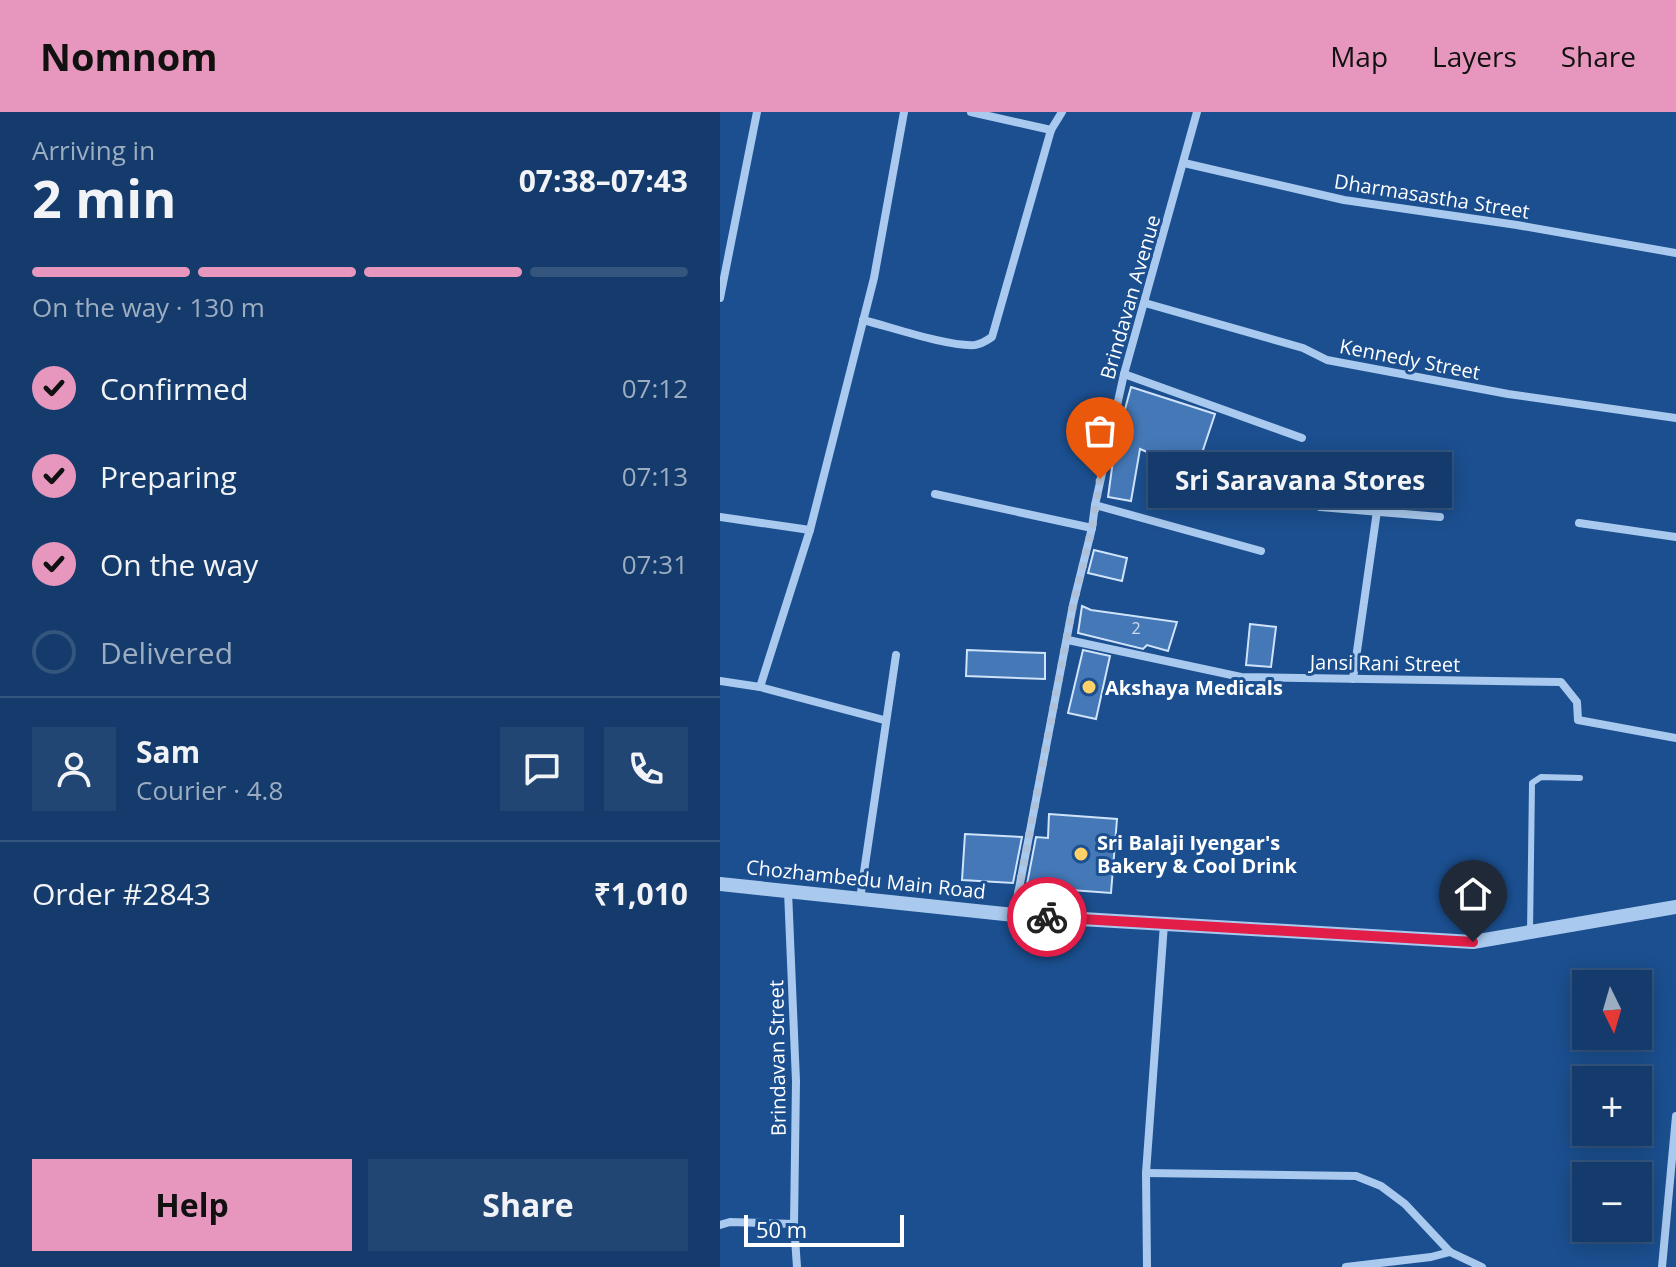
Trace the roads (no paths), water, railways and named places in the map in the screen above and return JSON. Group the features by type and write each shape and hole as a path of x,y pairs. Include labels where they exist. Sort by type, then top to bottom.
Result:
{"street":[{"path":"720,298 757,112"},
{"path":"760,687 810,530 874,278 904,112"},
{"path":"971,112 1051,130"},
{"path":"863,320 955,343 973,345 992,337 1051,130 1062,112"},
{"name":"Brindavan Avenue","path":"1014,915 1073,605 1124,374 1197,112"},
{"name":"Dharmasastha Street","path":"1184,163 1344,200 1517,225 1676,253"},
{"name":"Kennedy Street","path":"1145,303 1290,344 1327,360 1508,394 1676,418"},
{"path":"1124,374 1302,438"},
{"path":"935,494 1092,528"},
{"path":"1095,505 1261,551"},
{"path":"1320,507 1440,517"},
{"path":"1353,679 1377,511"},
{"path":"720,517 810,530"},
{"path":"1579,523 1676,537"},
{"name":"Jansi Rani Street","path":"1068,640 1241,677 1561,682 1577,702 1578,720 1676,738"},
{"path":"860,899 896,655"},
{"path":"720,681 760,687 884,720"},
{"name":"Chozhambedu Main Road","path":"720,884 1014,915 1473,942 1676,907"},
{"name":"Brindavan Street","path":"788,891 796,1081 794,1224 797,1267"},
{"path":"1147,1267 1146,1173 1164,924"},
{"path":"1662,1267 1676,1116"},
{"path":"1146,1173 1356,1176 1381,1186 1393,1195 1450,1252 1482,1267"},
{"path":"720,1225 730,1222 794,1224"},
{"path":"1346,1267 1450,1252"}],"lane":[{"path":"1530,932 1532,783 1541,777 1580,778"}],"place":[{"name":"Sri Saravana Stores","path":"1100,479"},
{"name":"Akshaya Medicals","path":"1089,687"},
{"name":"Sri Balaji Iyengar's Bakery & Cool Drink","path":"1081,854"}]}
